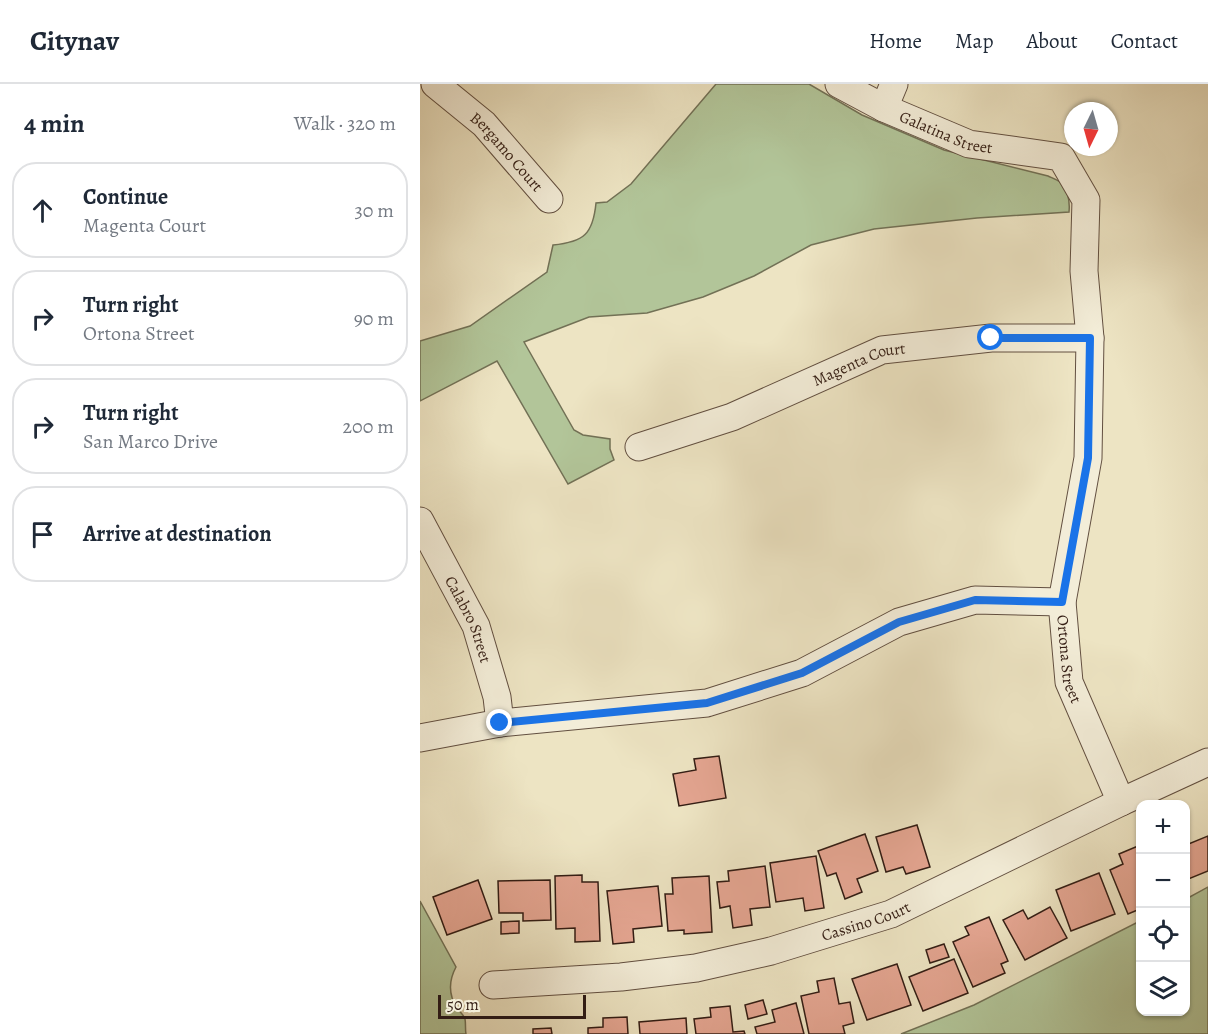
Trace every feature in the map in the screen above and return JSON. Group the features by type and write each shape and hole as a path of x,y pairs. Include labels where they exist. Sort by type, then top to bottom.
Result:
{"street":[{"name":"Bergamo Court","path":"435,84 484,124 549,199"},
{"name":"Galatina Street","path":"839,84 889,96 969,144 1061,157"},
{"name":"Ortona Street","path":"1061,157 1086,200 1084,271 1090,338 1088,458 1062,602 1069,682 1120,802"},
{"name":"Magenta Court","path":"639,447 732,417 882,350 991,338 1090,338"},
{"name":"Calabro Street","path":"420,521 476,626 497,697 500,723"},
{"path":"420,738 500,723 707,703 802,673 910,618 975,600 1062,602"},
{"name":"Cassino Court","path":"493,985 621,977 686,969 771,951 891,914 1120,802 1208,762"}],"green space":[{"path":"716,84 809,84 862,115 944,150 1055,179 1061,183 1067,193 1069,212 977,218 874,229 811,245 754,276 703,297 647,313 589,317 524,342 574,430 583,435 610,439 610,449 614,460 568,484 497,361 420,401 420,341 470,326 547,272 553,245 572,242 585,234 595,214 596,203 607,202 631,184"},
{"path":"1208,887 1208,1034 901,1034 974,1005 1136,923 1136,1016 1190,1016 1190,897"},
{"path":"420,901 456,967 451,982 451,992 454,1003 464,1018 466,1034 420,1034"}],"building":[{"path":"719,756 726,798 679,806 673,774 696,770 694,759"},
{"path":"917,825 930,867 906,874 903,867 886,872 876,837"},
{"path":"865,834 878,871 857,879 862,892 845,899 836,873 827,876 818,851"},
{"path":"1208,836 1208,871 1190,878 1190,854 1190,843"},
{"path":"1136,847 1136,911 1128,914 1110,870 1123,864 1119,854"},
{"path":"816,856 824,908 805,911 803,898 776,902 770,863"},
{"path":"765,866 770,907 750,909 752,925 733,928 730,906 720,908 717,882 729,881 728,871"},
{"path":"1099,873 1115,914 1071,931 1056,890"},
{"path":"582,875 582,882 598,882 600,941 575,942 575,928 556,929 555,876"},
{"path":"709,876 712,932 684,934 684,930 668,931 665,894 673,894 672,878"},
{"path":"478,880 492,919 447,935 433,897"},
{"path":"550,880 551,920 523,921 523,913 499,913 498,881"},
{"path":"658,886 662,926 633,929 634,942 613,944 607,891"},
{"path":"1050,907 1067,938 1025,960 1003,920 1023,910 1028,919"},
{"path":"989,917 1008,961 1001,964 1005,973 973,987 953,942 969,935 965,927"},
{"path":"519,921 519,933 501,934 501,922"},
{"path":"944,944 949,957 930,963 926,950"},
{"path":"954,959 968,993 923,1011 909,977"},
{"path":"897,964 911,1005 867,1020 852,979"},
{"path":"834,978 839,1004 850,1002 854,1023 843,1026 845,1034 809,1034 801,996 819,992 817,981"},
{"path":"763,1000 767,1014 748,1019 745,1005"},
{"path":"796,1003 804,1034 757,1034 755,1027 775,1022 772,1010"},
{"path":"730,1006 733,1032 744,1031 745,1034 696,1034 694,1019 711,1017 710,1008"},
{"path":"627,1017 628,1034 588,1034 588,1028 603,1027 603,1018"},
{"path":"686,1018 687,1034 640,1034 639,1022"},
{"path":"551,1028 552,1034 533,1034 533,1029"}],"route":[{"path":"500,723 707,703 802,673 899,622 975,600 1062,602 1088,458 1090,338 991,338"}]}
